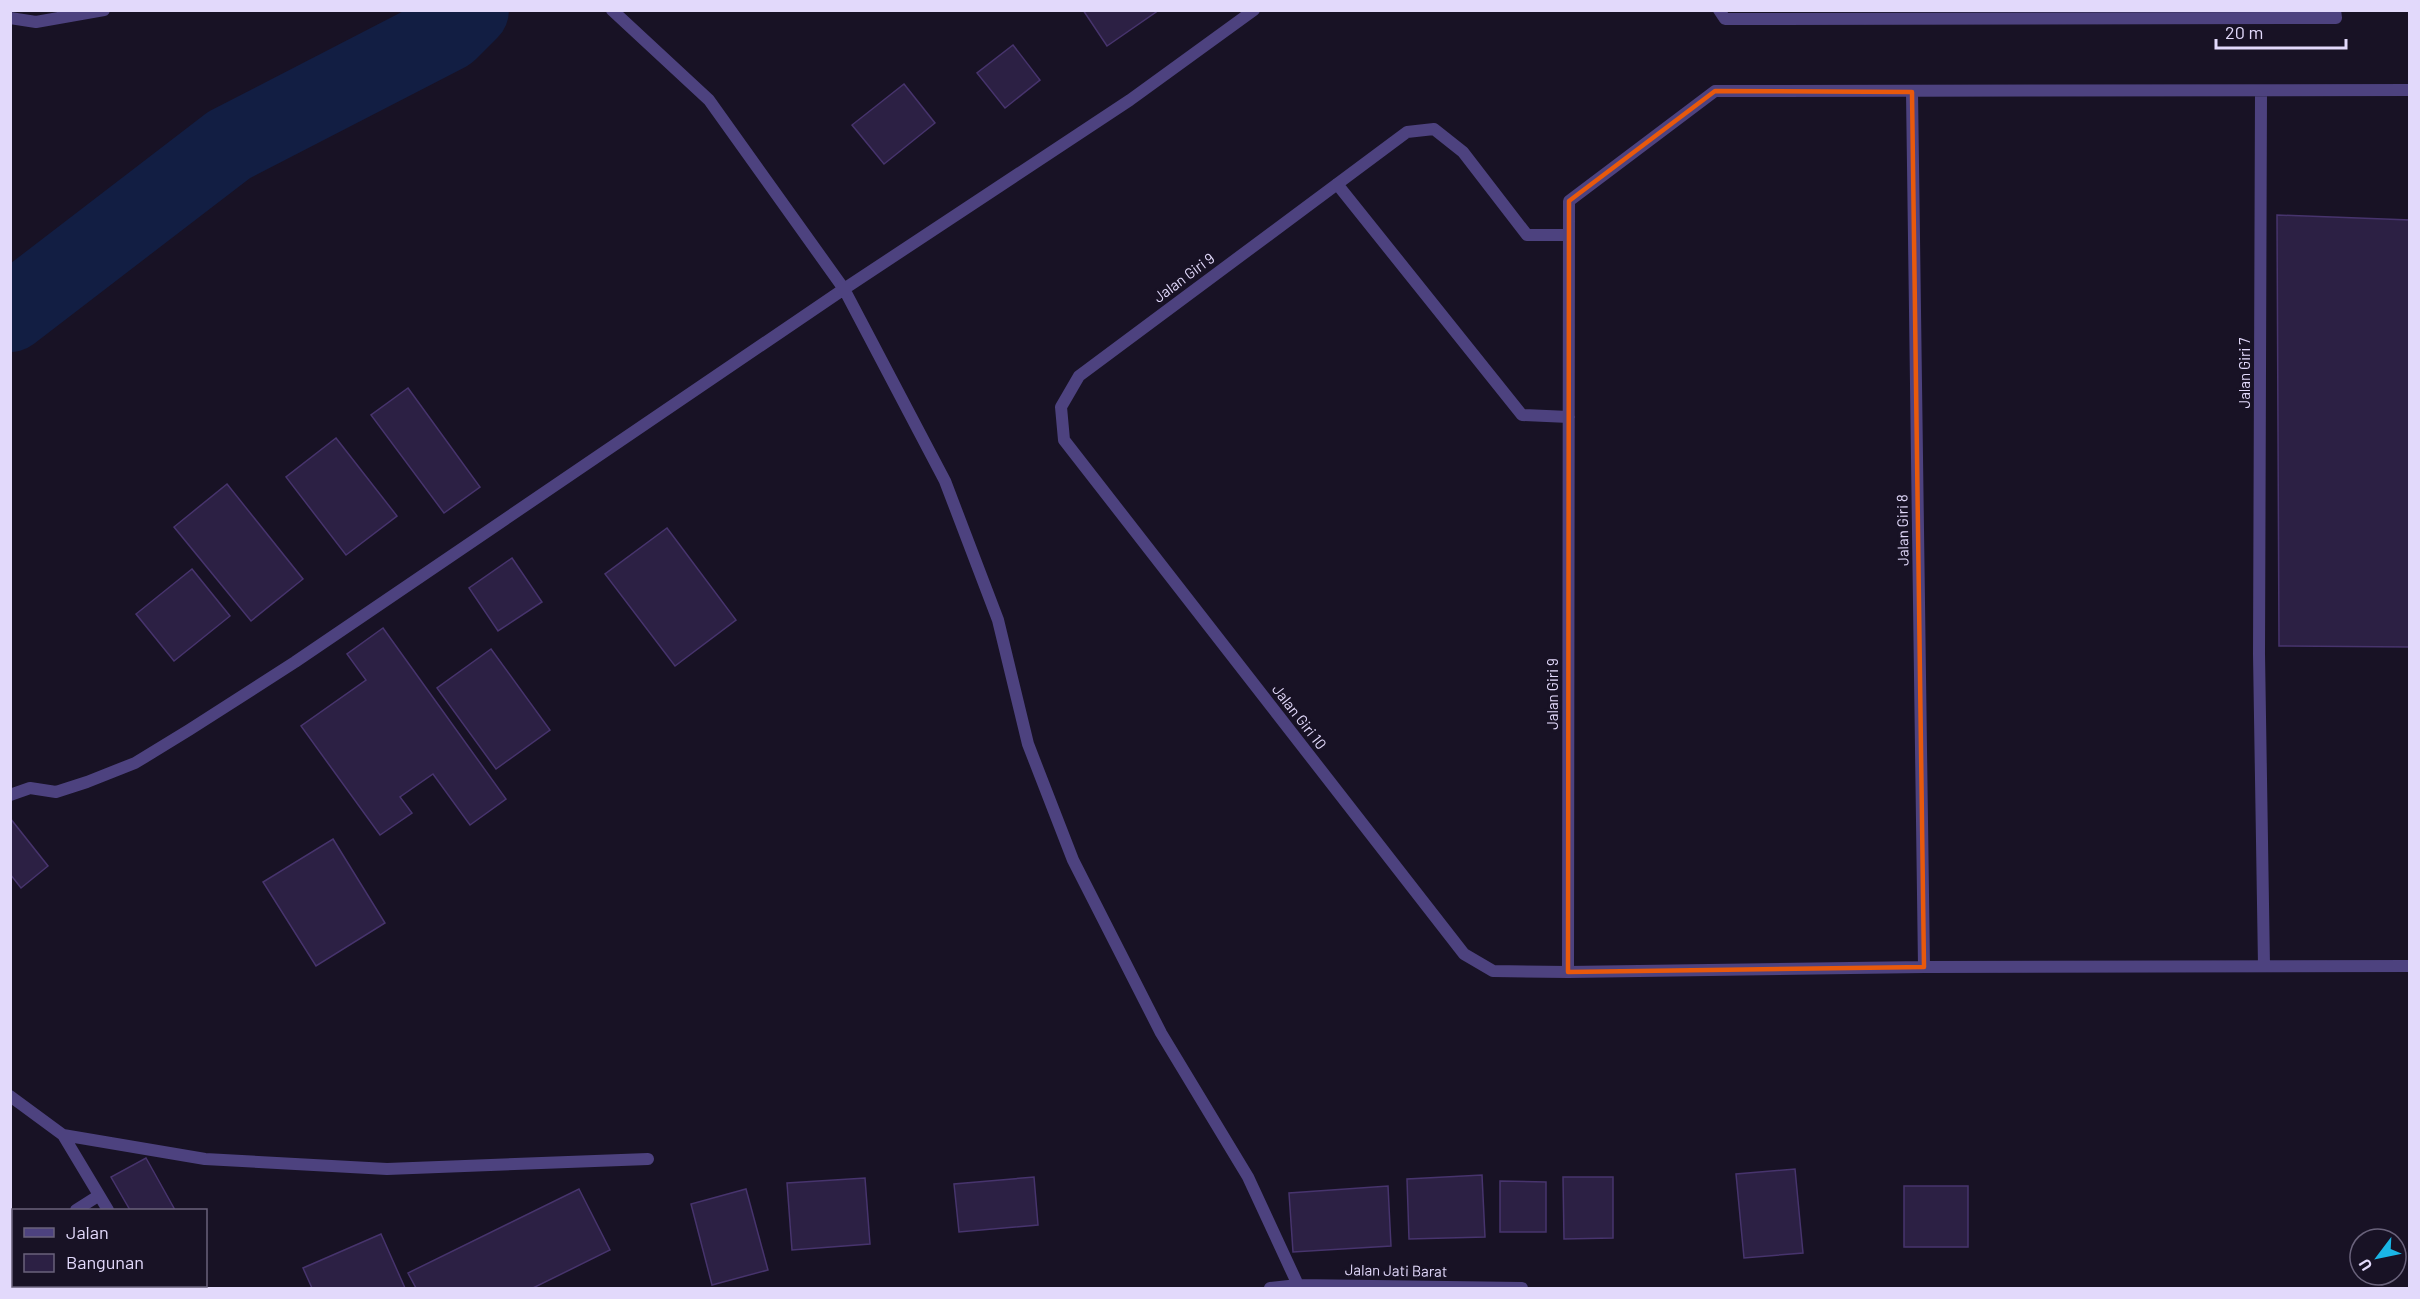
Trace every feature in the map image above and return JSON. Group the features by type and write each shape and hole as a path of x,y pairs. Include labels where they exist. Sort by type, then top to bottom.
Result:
{"street":[{"path":"10,18 36,22 104,10"},
{"path":"612,10 708,100 844,289 945,481 998,620 1028,744 1073,860 1161,1033 1248,1177 1298,1285"},
{"path":"10,795 30,788 56,792 135,764 295,662 844,289 1130,100 1254,10"},
{"path":"1719,10 1725,19 1876,15 2108,14 2336,18 2336,10"},
{"path":"1911,92 2409,90"},
{"name":"Jalan Giri 9","path":"1568,972 1569,201 1715,91 1911,92"},
{"name":"Jalan Giri 8","path":"1911,92 1924,967"},
{"name":"Jalan Giri 7","path":"2261,92 2259,654 2264,966"},
{"name":"Jalan Giri 9","path":"1060,407 1079,376 1407,132 1434,129 1463,152 1527,235 1569,236"},
{"path":"1337,184 1522,415 1569,417"},
{"name":"Jalan Giri 10","path":"1060,407 1064,440 1464,954 1493,970 1568,972 1924,967 2409,966"},
{"path":"10,1096 63,1135 107,1209"},
{"path":"63,1135 206,1158 387,1169 648,1159"},
{"path":"78,1209 98,1196"},
{"name":"Jalan Jati Barat","path":"1270,1288 1298,1285 1522,1288"}],"highlighted area":[{"path":"1715,91 1912,92 1924,967 1568,972 1569,201"}],"building":[{"path":"1083,10 1159,10 1107,46"},
{"path":"1013,45 1040,80 1005,108 977,73"},
{"path":"904,84 935,123 884,164 852,125"},
{"path":"2277,215 2410,220 2410,647 2279,646"},
{"path":"408,388 480,487 444,513 371,415"},
{"path":"336,438 397,516 346,555 286,477"},
{"path":"227,484 303,579 251,621 174,527"},
{"path":"667,528 736,620 675,666 605,574"},
{"path":"512,558 542,602 498,631 469,588"},
{"path":"192,569 230,616 174,661 136,614"},
{"path":"383,628 506,799 470,825 433,774 400,797 412,813 380,835 301,726 366,680 347,654"},
{"path":"491,649 550,730 496,769 437,688"},
{"path":"10,818 48,866 21,888 10,874"},
{"path":"333,839 385,923 316,966 263,882"},
{"path":"146,1158 174,1209 129,1209 111,1177"},
{"path":"1795,1169 1803,1253 1744,1258 1736,1174"},
{"path":"1482,1175 1485,1237 1409,1239 1407,1179"},
{"path":"1034,1177 1038,1225 959,1232 954,1184"},
{"path":"1563,1177 1613,1177 1613,1238 1564,1239"},
{"path":"865,1178 870,1244 792,1250 787,1183"},
{"path":"1500,1181 1546,1182 1546,1232 1500,1232"},
{"path":"1388,1186 1391,1246 1293,1252 1289,1193"},
{"path":"1904,1186 1968,1186 1968,1247 1904,1247"},
{"path":"579,1189 610,1250 533,1288 416,1288 408,1273"},
{"path":"746,1189 768,1270 712,1285 691,1204"},
{"path":"381,1234 405,1288 312,1288 303,1268"}],"waterway":[{"path":"10,313 229,145 448,32 470,10"}]}
